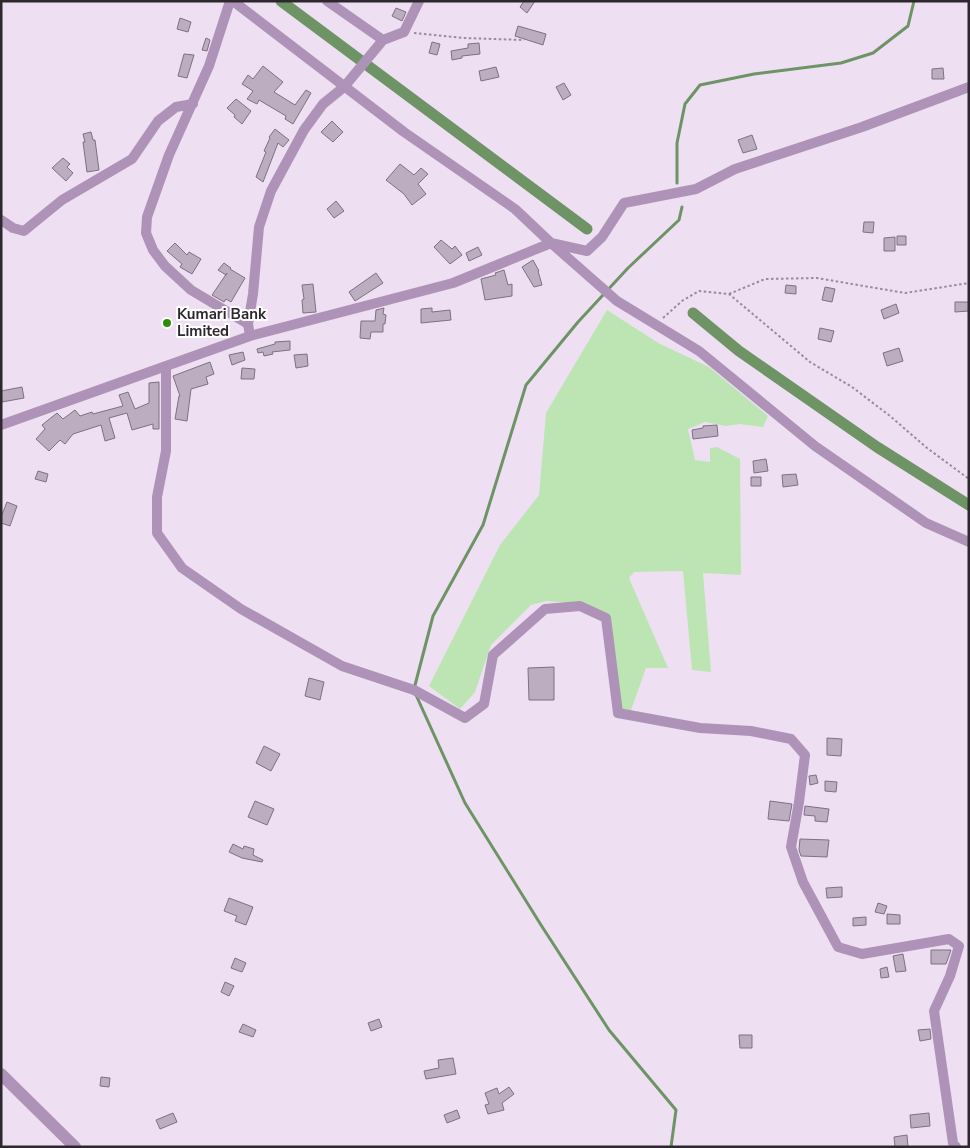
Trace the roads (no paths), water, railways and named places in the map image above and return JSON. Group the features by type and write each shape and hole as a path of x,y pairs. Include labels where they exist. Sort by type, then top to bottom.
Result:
{"street":[{"path":"248,324 192,290 178,278 165,266 153,250 146,233 147,217 169,155 209,66 232,1 404,132 515,208 551,243 617,301 700,351 815,446 926,523 969,542"},
{"path":"327,1 383,40"},
{"path":"250,336 248,324 253,294 259,227 271,191 304,130 323,104 344,87 383,40 404,32 419,1"},
{"path":"1,425 250,336 453,283 551,243 587,251 602,237 624,203 696,189 735,170 969,87"},
{"path":"1,220 12,228 24,231 62,200 132,159 158,122 176,107 193,104"},
{"path":"166,366 166,451 157,497 157,533 182,568 242,609 342,666 414,690 466,718 484,704 493,655 545,609 580,606 606,618 618,712 700,728 751,731 792,739 805,755 800,802 791,847 804,882 838,946 862,954 949,939 959,946 950,976 934,1011 953,1143 956,1147"},
{"path":"1,1074 75,1147"}],"waterway":[{"path":"281,1 587,229"},
{"path":"677,183 677,143 685,104 700,85 754,74 841,63 873,53 908,26 914,1"},
{"path":"414,689 433,616 483,525 526,385 578,322 628,268 679,220 682,207"},
{"path":"693,313 739,351 877,447 969,505"},
{"path":"416,695 465,803 541,925 609,1030 676,1110 671,1147"}],"place":[{"name":"Kumari Bank Limited","path":"167,323"}]}
